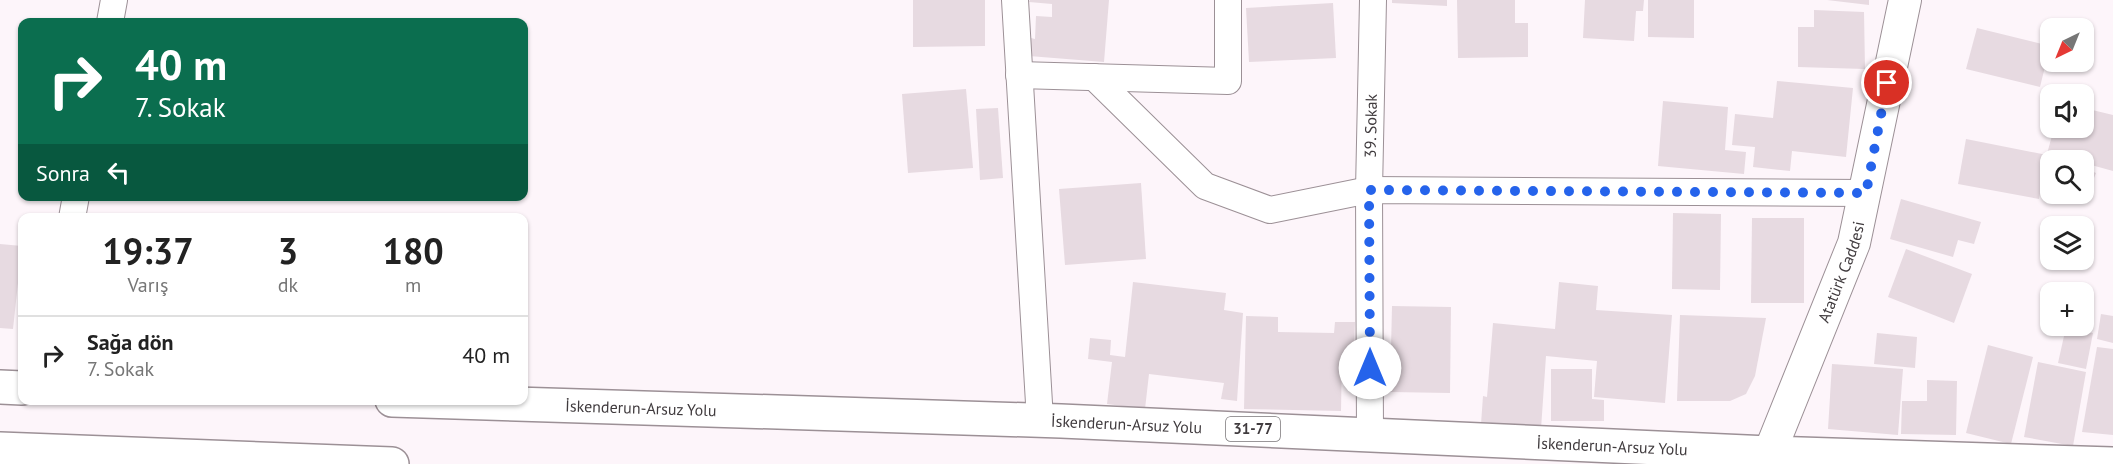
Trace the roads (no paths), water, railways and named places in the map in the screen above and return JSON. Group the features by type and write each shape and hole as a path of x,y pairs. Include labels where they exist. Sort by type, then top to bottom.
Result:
{"main road":[{"path":"0,387 18,388"},
{"name":"İskenderun-Arsuz Yolu","path":"528,404 1040,420 1370,434 1767,459 2113,464"},
{"path":"0,449 392,464"}],"street":[{"path":"111,18 114,0"},
{"path":"1015,0 1040,420"},
{"path":"1019,75 1228,81 1228,0"},
{"name":"39. Sokak","path":"1370,434 1369,190 1373,0"},
{"name":"Atatürk Caddesi","path":"1767,459 1854,243 1905,0"},
{"path":"1094,77 1205,186 1270,210 1369,190 1866,193"}]}
